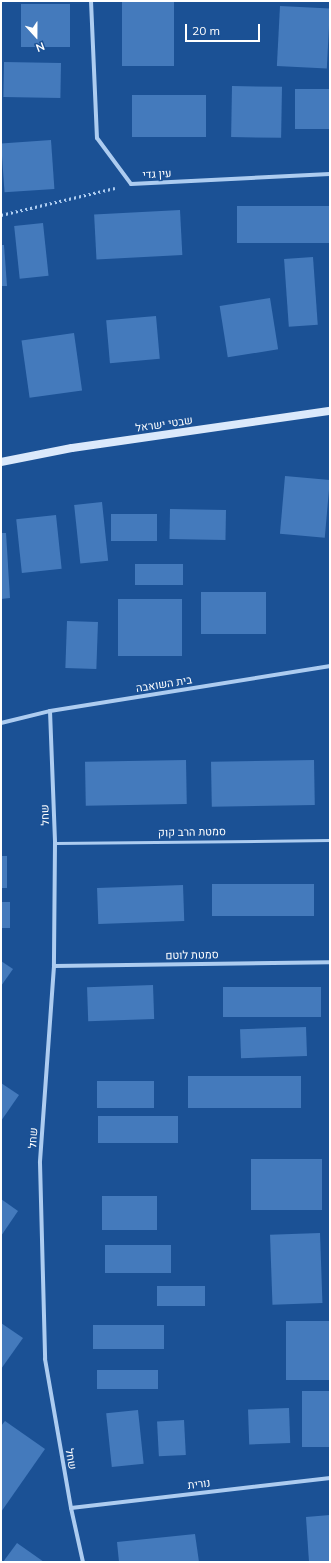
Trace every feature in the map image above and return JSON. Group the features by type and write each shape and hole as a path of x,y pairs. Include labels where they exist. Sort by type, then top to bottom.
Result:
{"street":[{"name":"עין גדי","path":"91,1 97,138 131,184 330,174"},
{"name":"שבטי ישראל","path":"1,462 72,448 330,411"},
{"name":"בית השואבה","path":"1,723 50,711 330,666"},
{"name":"שחל","path":"50,711 55,843 54,966 40,1163 45,1358 70,1508 83,1562"},
{"name":"סמטת לוטם","path":"54,966 330,962"},
{"name":"נורית","path":"70,1508 330,1478"}],"lane":[{"name":"סמטת הרב קוק","path":"55,843 330,840"}],"path":[{"path":"1,215 131,184"}],"building":[{"path":"122,1 174,1 174,66 122,66"},
{"path":"21,4 70,4 70,47 21,47"},
{"path":"280,6 330,9 327,69 277,66"},
{"path":"4,62 61,63 60,98 3,97"},
{"path":"232,86 282,87 281,138 231,137"},
{"path":"295,89 330,89 330,129 295,129"},
{"path":"132,95 206,95 206,137 132,137"},
{"path":"51,140 54,189 5,192 1,143"},
{"path":"237,206 330,206 330,243 237,243"},
{"path":"180,210 182,255 96,259 94,215"},
{"path":"43,223 49,276 20,279 14,226"},
{"path":"1,245 4,245 7,286 1,286"},
{"path":"313,257 318,325 289,327 284,259"},
{"path":"270,298 278,349 228,357 220,306"},
{"path":"156,316 160,359 110,363 106,320"},
{"path":"74,333 82,390 30,398 22,340"},
{"path":"285,476 330,480 325,538 280,534"},
{"path":"102,502 108,561 80,564 74,505"},
{"path":"170,509 226,510 225,540 169,539"},
{"path":"111,514 157,514 157,541 111,541"},
{"path":"56,515 62,569 22,573 16,519"},
{"path":"1,533 6,533 10,598 1,599"},
{"path":"135,564 183,564 183,585 135,585"},
{"path":"201,592 266,592 266,634 201,634"},
{"path":"118,599 182,599 182,656 118,656"},
{"path":"67,621 98,622 96,669 65,668"},
{"path":"186,760 187,804 86,806 85,762"},
{"path":"314,760 315,805 212,807 211,762"},
{"path":"1,856 7,856 7,888 1,888"},
{"path":"212,884 314,884 314,916 212,916"},
{"path":"183,885 184,921 98,924 97,888"},
{"path":"1,902 10,902 10,928 1,928"},
{"path":"1,961 13,969 1,986"},
{"path":"153,985 154,1019 88,1021 87,987"},
{"path":"223,987 321,987 321,1017 223,1017"},
{"path":"306,1027 307,1056 241,1058 240,1029"},
{"path":"188,1076 301,1076 301,1108 188,1108"},
{"path":"97,1081 154,1081 154,1108 97,1108"},
{"path":"1,1083 19,1095 1,1121"},
{"path":"98,1116 178,1116 178,1143 98,1143"},
{"path":"251,1159 322,1159 322,1210 251,1210"},
{"path":"102,1196 157,1196 157,1230 102,1230"},
{"path":"1,1199 18,1211 1,1236"},
{"path":"320,1233 322,1303 272,1305 270,1235"},
{"path":"105,1245 171,1245 171,1273 105,1273"},
{"path":"157,1286 205,1286 205,1306 157,1306"},
{"path":"286,1321 330,1321 330,1380 286,1380"},
{"path":"1,1323 23,1338 1,1369"},
{"path":"93,1325 164,1325 164,1349 93,1349"},
{"path":"97,1370 158,1370 158,1389 97,1389"},
{"path":"302,1391 330,1391 330,1447 302,1447"},
{"path":"289,1408 290,1443 249,1444 248,1409"},
{"path":"138,1410 144,1464 112,1467 106,1413"},
{"path":"184,1420 186,1455 159,1456 157,1421"},
{"path":"5,1421 45,1449 1,1512 1,1426"},
{"path":"330,1515 330,1562 309,1562 306,1517"},
{"path":"195,1534 199,1562 119,1562 117,1542"},
{"path":"17,1543 44,1562 3,1562"}]}
